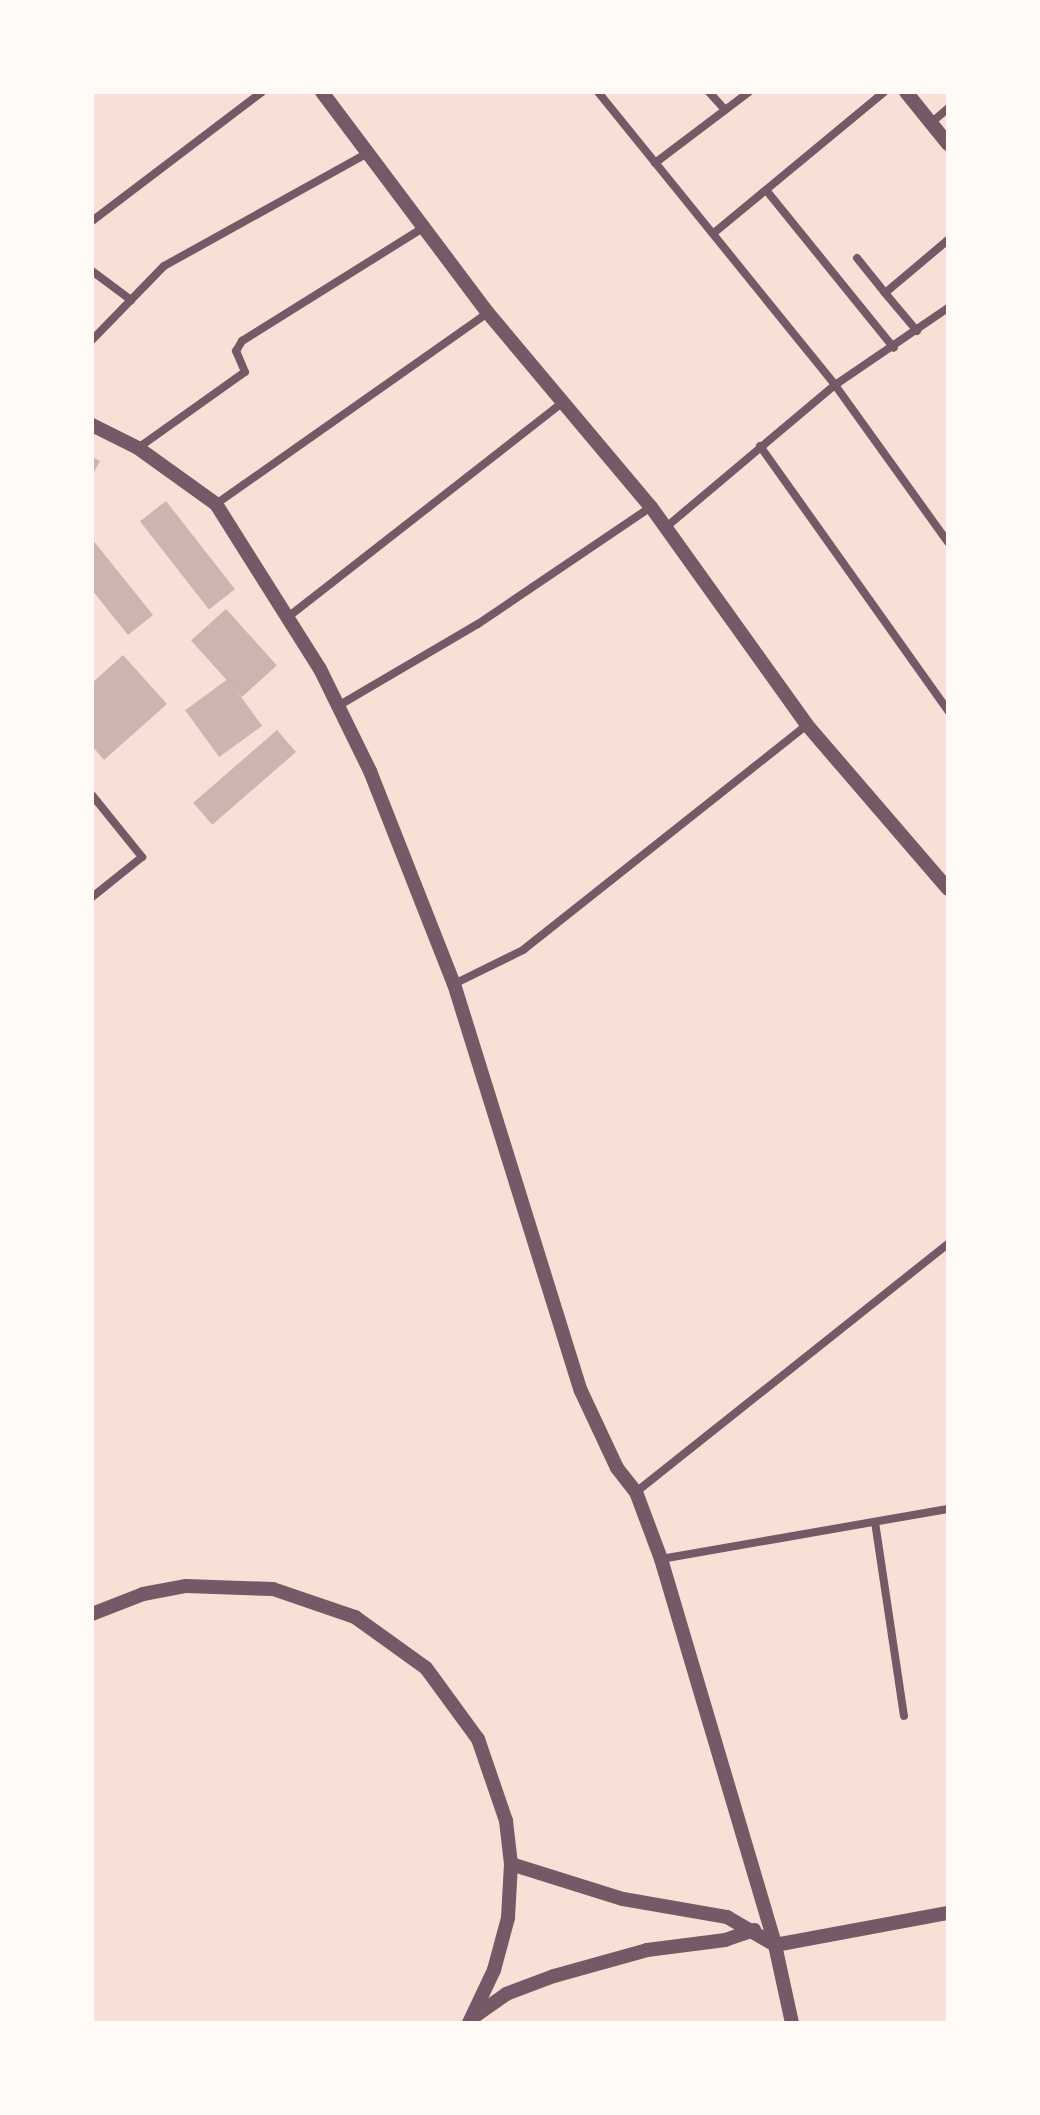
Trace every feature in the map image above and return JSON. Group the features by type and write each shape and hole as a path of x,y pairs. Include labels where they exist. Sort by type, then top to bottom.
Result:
{"street":[{"path":"92,221 262,92"},
{"path":"322,92 371,151 488,313 651,507 807,725 948,889"},
{"path":"598,92 715,232 835,385 948,542"},
{"path":"709,92 725,110"},
{"path":"655,163 749,92"},
{"path":"715,232 884,92"},
{"path":"906,92 948,144"},
{"path":"931,123 948,108"},
{"path":"92,340 164,266 371,151"},
{"path":"766,190 894,348"},
{"path":"138,448 245,372 236,351 242,341 427,226"},
{"path":"885,293 948,240"},
{"path":"857,258 917,331"},
{"path":"92,271 131,300"},
{"path":"665,528 835,385 894,348 948,308"},
{"path":"216,504 488,313"},
{"path":"288,617 563,402"},
{"path":"92,425 138,448 216,504 288,617 370,771 454,984 581,1391 617,1468 636,1492 661,1559 775,1945 792,2023"},
{"path":"760,446 948,711"},
{"path":"338,706 478,624 651,507"},
{"path":"454,984 523,950 807,725"},
{"path":"92,795 142,857 92,897"},
{"path":"636,1492 948,1244"},
{"path":"661,1559 948,1509"},
{"path":"875,1522 904,1716"},
{"path":"92,1614 143,1594 229,1584 287,1592 355,1617 393,1640 455,1701 495,1778 511,1864 504,1931 494,1970 470,2021"},
{"path":"511,1864 623,1899 727,1917 775,1945 948,1913"},
{"path":"470,2021 506,1994 554,1976 647,1950 725,1940 754,1930"}],"building":[{"path":"92,457 100,461 92,476"},
{"path":"166,501 235,589 209,610 140,521"},
{"path":"92,539 153,615 128,635 92,590"},
{"path":"226,609 277,665 242,697 191,640"},
{"path":"123,655 167,704 104,760 92,746 92,683"},
{"path":"228,679 262,726 219,757 185,710"},
{"path":"277,730 296,752 212,825 193,803"}]}
